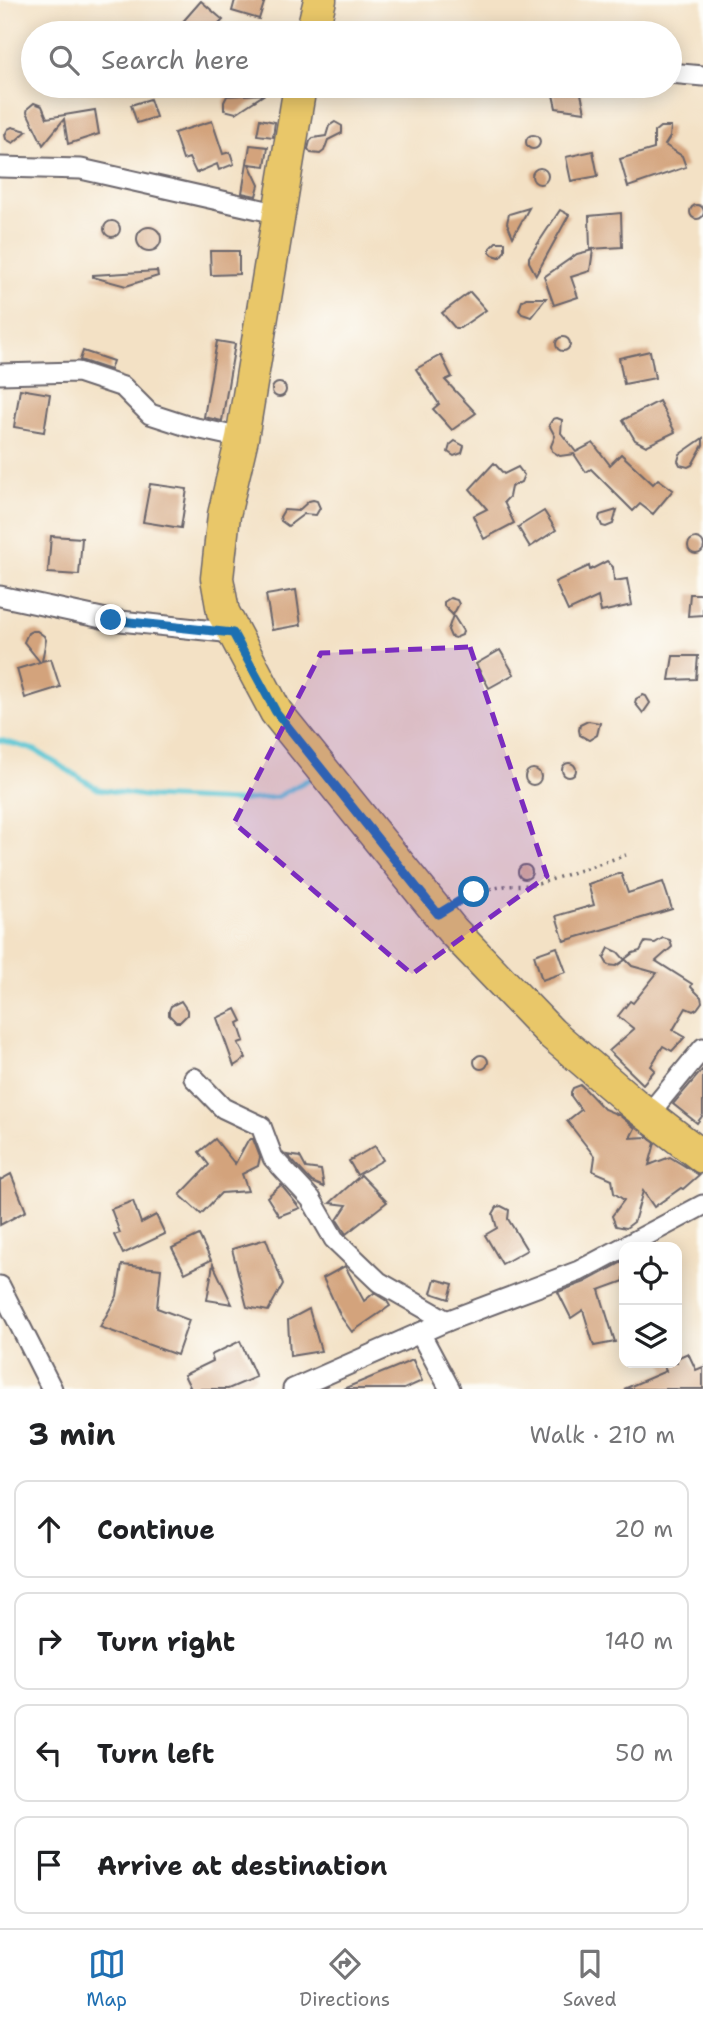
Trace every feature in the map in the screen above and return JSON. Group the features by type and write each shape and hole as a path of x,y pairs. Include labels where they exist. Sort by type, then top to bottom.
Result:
{"main road":[{"path":"315,21 320,0"},
{"path":"298,98 243,438 224,515 217,578 223,612 276,712 438,914 551,1033 648,1115 703,1157"}],"street":[{"path":"682,74 703,76"},
{"path":"0,167 81,169 280,214"},
{"path":"0,374 78,372 122,387 150,414 187,426 243,438"},
{"path":"0,596 111,620 233,633"},
{"path":"648,1115 703,1048"},
{"path":"194,1078 223,1108 261,1126 273,1158 311,1199 334,1239 379,1282 447,1321"},
{"path":"296,1388 447,1321 579,1271 703,1205"},
{"path":"0,1286 52,1389"},
{"path":"420,1333 450,1389"}],"path":[{"path":"438,914 474,892 535,884 626,855"}],"highlighted area":[{"path":"470,647 547,876 412,974 234,823 321,653"}],"building":[{"path":"235,0 265,0 259,19 232,11"},
{"path":"201,1 223,20 222,21 183,21"},
{"path":"226,98 259,98 236,113 224,110"},
{"path":"554,98 582,98 585,112 556,108"},
{"path":"150,99 156,117 137,123 131,105"},
{"path":"34,103 42,106 47,118 95,110 99,134 68,144 64,119 43,145 27,112"},
{"path":"260,119 275,122 273,137 257,135"},
{"path":"212,121 223,154 230,152 234,164 219,170 217,164 196,173 189,158 183,160 174,133"},
{"path":"335,122 342,126 342,133 328,140 320,154 311,153 308,149 310,141 326,136 329,126"},
{"path":"12,127 27,131 13,143 6,139 5,135"},
{"path":"660,127 671,127 670,137 665,145 682,156 686,167 628,187 620,159 654,149 654,132"},
{"path":"530,135 536,135 540,142 536,149 530,149 526,145 526,139"},
{"path":"250,145 268,147 265,166 249,164 259,185 256,196 242,193"},
{"path":"593,151 598,176 571,181 566,157"},
{"path":"540,168 548,176 540,184 532,176"},
{"path":"697,205 702,207 702,217 697,219 692,217 690,212 692,207"},
{"path":"529,208 513,237 507,223 509,214"},
{"path":"560,210 569,215 536,275 529,257"},
{"path":"621,213 622,247 590,249 589,216"},
{"path":"112,221 120,229 112,237 104,229"},
{"path":"149,227 157,231 161,239 157,247 149,251 141,247 137,239 141,231"},
{"path":"496,242 505,242 505,251 500,257 490,252"},
{"path":"593,250 590,271 571,277 578,297 554,305 544,277 577,254"},
{"path":"210,251 239,251 239,274 211,275"},
{"path":"157,271 158,276 126,286 93,277 93,275"},
{"path":"470,292 486,310 460,328 455,328 442,313"},
{"path":"526,298 546,298 531,317 519,310"},
{"path":"560,337 566,337 570,344 566,351 560,351 556,347 556,341"},
{"path":"217,341 235,344 222,421 204,417"},
{"path":"83,351 113,361 110,370 80,360"},
{"path":"650,351 655,378 624,384 619,358"},
{"path":"441,355 452,377 445,380 476,413 452,430 433,409 439,404 416,369"},
{"path":"279,383 284,385 284,395 279,397 274,395 272,390 274,385"},
{"path":"20,389 50,394 44,432 14,427"},
{"path":"659,401 675,432 646,446 635,440 623,420"},
{"path":"557,418 562,420 561,433 576,452 593,443 610,465 621,454 653,484 658,479 673,490 653,514 640,504 633,511 591,469 586,472 574,454 560,456 552,451 555,436 549,425"},
{"path":"703,438 703,445 692,465 680,465 680,454"},
{"path":"455,441 464,446 462,453 454,456 448,452"},
{"path":"494,463 504,474 518,467 524,475 521,482 511,487 509,497 504,502 514,523 484,539 473,516 487,509 470,489"},
{"path":"150,484 187,489 181,528 143,522"},
{"path":"313,500 317,501 320,508 316,515 304,514 288,526 281,521 284,510 298,511"},
{"path":"617,510 613,524 602,526 600,515"},
{"path":"544,511 556,530 530,547 518,527"},
{"path":"51,536 82,538 79,575 48,573"},
{"path":"696,538 702,540 702,552 696,554 690,552 688,546 690,540"},
{"path":"607,561 613,567 614,581 627,579 632,605 601,612 598,597 568,611 555,582 589,566 590,570"},
{"path":"296,590 301,625 272,630 266,595"},
{"path":"690,594 703,594 703,615 688,616"},
{"path":"450,598 457,600 459,604 453,615 444,606 444,602"},
{"path":"453,615 463,631 462,635 455,638 451,637 448,630"},
{"path":"32,631 37,631 46,640 42,661 51,659 60,687 25,698 17,669 40,662 24,642"},
{"path":"500,650 514,674 489,688 476,664"},
{"path":"673,656 698,656 696,679 669,680"},
{"path":"643,695 650,703 643,713 635,703 636,699"},
{"path":"588,721 600,723 597,735 589,740 580,735 579,730 580,725"},
{"path":"566,763 572,763 576,770 572,777 566,777 562,773 562,767"},
{"path":"533,769 539,771 539,783 533,785 527,783 525,777 527,771"},
{"path":"522,865 528,865 532,872 528,879 522,879 518,875 518,869"},
{"path":"621,873 628,893 663,882 672,909 564,941 556,916 594,905 588,884"},
{"path":"663,938 670,940 672,947 656,961 692,984 691,987 701,997 702,1002 693,1011 686,1008 673,1030 685,1037 672,1051 663,1046 651,1066 655,1070 643,1084 609,1051 634,1029 618,1016 630,1001 633,1003 657,973 632,966 625,959 640,951 645,942 655,943"},
{"path":"557,947 566,972 542,980 534,955"},
{"path":"609,948 618,952 625,960 616,966 608,965 604,958"},
{"path":"181,1001 187,1015 180,1022 176,1022 169,1015 169,1011 171,1006"},
{"path":"236,1009 242,1021 238,1023 244,1041 238,1043 246,1058 234,1066 217,1018"},
{"path":"478,1055 484,1055 488,1062 484,1069 478,1069 474,1065 474,1059"},
{"path":"703,1069 703,1115 697,1123 673,1104"},
{"path":"581,1085 604,1109 619,1115 635,1128 630,1138 647,1137 655,1143 649,1165 670,1157 699,1175 683,1189 654,1207 643,1191 634,1222 626,1228 616,1226 612,1216 624,1200 614,1193 612,1179 593,1171 595,1157 567,1121 581,1110 571,1092 573,1088"},
{"path":"215,1139 235,1164 251,1139 260,1157 258,1166 242,1174 248,1191 221,1193 201,1214 180,1195 209,1165 199,1152"},
{"path":"375,1146 383,1160 357,1175 349,1161"},
{"path":"287,1155 300,1157 306,1168 321,1170 324,1187 312,1182"},
{"path":"11,1174 26,1211 0,1225 0,1180"},
{"path":"361,1175 387,1202 346,1234 337,1220 347,1205 330,1203"},
{"path":"281,1185 300,1208 279,1216 267,1197"},
{"path":"133,1201 141,1223 156,1215 165,1234 123,1254 114,1235 120,1233 111,1209"},
{"path":"497,1207 509,1210 508,1219 527,1250 502,1264 485,1235 497,1228 493,1214"},
{"path":"199,1235 211,1260 185,1273 172,1248"},
{"path":"266,1239 283,1284 268,1311 247,1307 232,1249"},
{"path":"213,1264 232,1304 207,1300"},
{"path":"619,1264 619,1283 599,1290 615,1342 594,1346 583,1310 571,1318 558,1292 585,1282"},
{"path":"122,1265 161,1269 157,1308 189,1320 177,1355 100,1327 117,1296"},
{"path":"345,1266 364,1301 374,1293 390,1306 352,1332 341,1317 323,1278"},
{"path":"435,1279 453,1284 449,1299 431,1293"},
{"path":"309,1309 321,1351 290,1356 288,1320"},
{"path":"240,1341 256,1377 228,1389 191,1389 184,1375 213,1361 211,1355"},
{"path":"688,1353 696,1370 703,1367 703,1389 624,1389 666,1371 664,1368 682,1368 682,1356"},
{"path":"413,1360 422,1381 404,1389 343,1389"}],"waterway":[{"path":"0,740 35,750 98,789 150,797 236,801 277,797 311,778"}],"route":[{"path":"111,620 233,633 276,712 438,914 474,892"}]}
